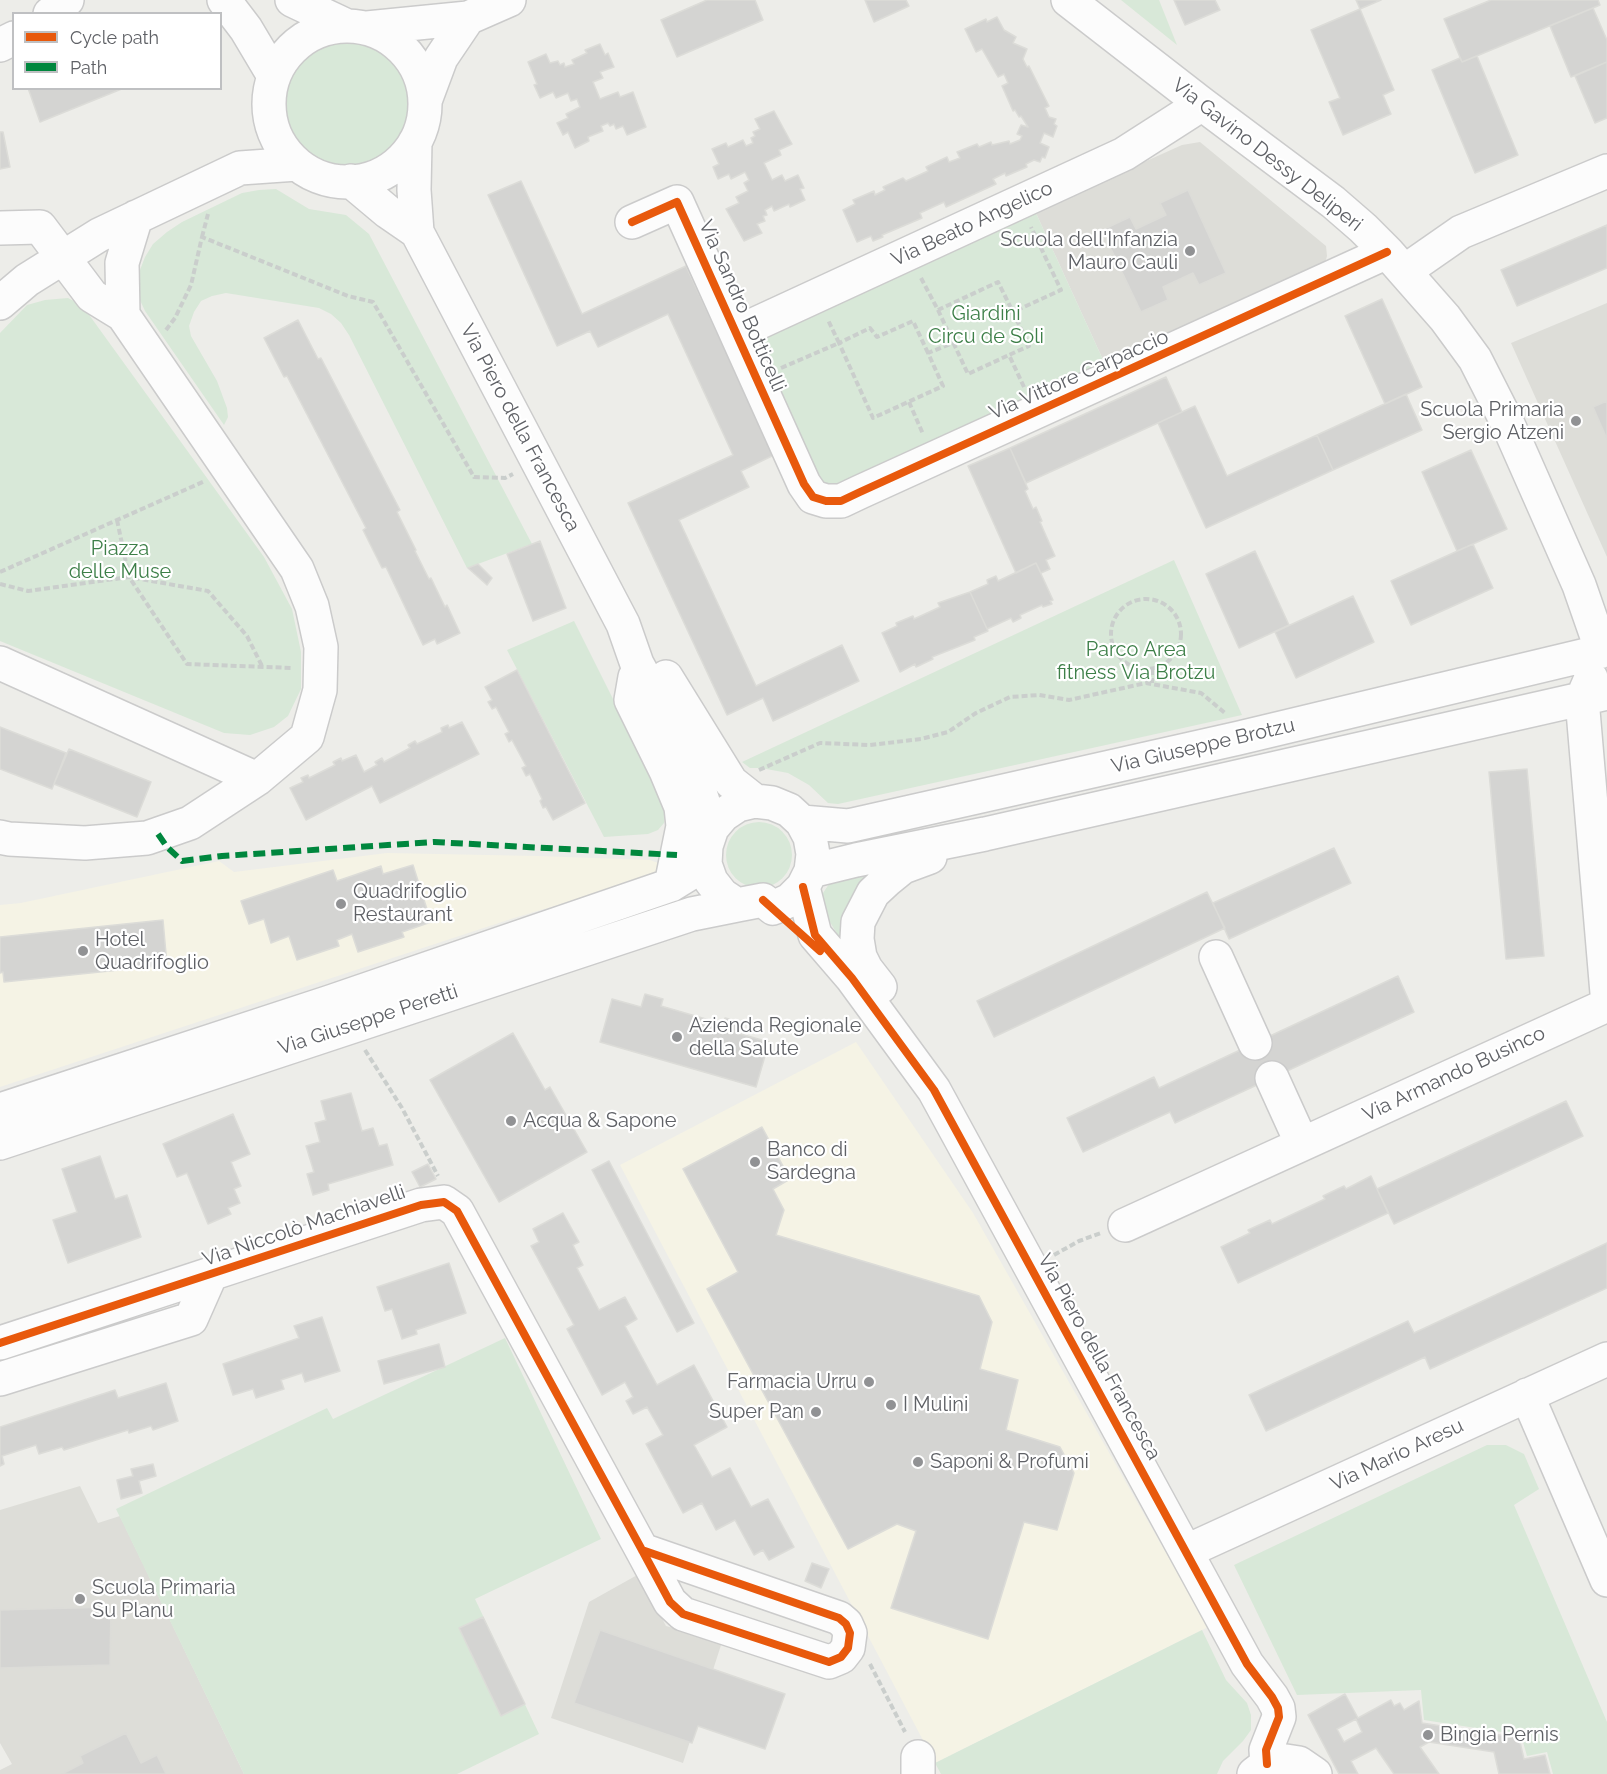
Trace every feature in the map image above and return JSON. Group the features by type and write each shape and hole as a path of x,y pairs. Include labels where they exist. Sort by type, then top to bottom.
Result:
{"street":[{"path":"52,12 67,0"},
{"path":"224,0 246,29 274,76"},
{"path":"292,0 387,37 405,51 411,59 421,79 425,101"},
{"path":"468,18 441,58 425,101 422,127 415,142 403,158 387,170 370,178 351,182 322,177 297,164 279,142 270,115 270,95 274,76 291,50 303,40 316,32 468,18 509,0"},
{"name":"Via Gavino Dessy Deliperi","path":"1068,0 1333,202 1363,228 1396,262 1445,318 1480,370 1507,422 1579,585 1604,651"},
{"name":"Via Beato Angelico","path":"736,333 1124,154 1202,104"},
{"path":"240,168 270,115"},
{"name":"Via Piero della Francesca","path":"415,142 414,190 417,232 623,624 637,664 688,758 712,828"},
{"path":"0,303 27,280 99,235 240,168 297,164"},
{"name":"Via Vittore Carpaccio","path":"796,467 813,496 826,501 841,501 1607,171"},
{"name":"Via Piero della Francesca","path":"351,182 417,232"},
{"name":"Via Sandro Botticelli","path":"633,222 677,202 796,467"},
{"path":"123,315 122,263 136,217"},
{"path":"0,228 40,227 93,296 123,315 297,569 312,606 321,647 320,690 308,736 257,779 190,823 147,838 86,843 0,837"},
{"name":"Via Piero della Francesca","path":"623,624 663,672 689,711 730,782 754,787"},
{"path":"1604,651 1594,696 1607,993"},
{"name":"Via Giuseppe Brotzu","path":"802,822 848,826 1274,730 1604,651"},
{"path":"0,663 257,779"},
{"path":"637,664 631,700 681,807 682,825 671,885"},
{"name":"Via Giuseppe Brotzu","path":"807,879 856,860 985,834 1594,696"},
{"path":"754,787 772,803 789,810 802,822 810,837 813,854 807,879 790,900 773,908 750,903 722,895 711,881 705,864 706,846 712,828 723,815 738,806 754,787"},
{"name":"Via Giuseppe Brotzu","path":"858,922 873,893 903,867 956,849 985,834"},
{"name":"Via Giuseppe Peretti","path":"0,1110 330,1002 671,885 705,864"},
{"name":"Via Piero della Francesca","path":"807,879 815,935 852,978 934,1090"},
{"name":"Via Piero della Francesca","path":"750,903 852,978"},
{"name":"Via Giuseppe Peretti","path":"0,1143 692,914 750,903"},
{"name":"Via Piero della Francesca","path":"858,922 856,939 860,957 866,969 892,1002 904,1032 934,1090 1247,1664 1272,1697 1278,1708 1279,1717 1312,1772"},
{"path":"1216,957 1255,1042"},
{"name":"Via Armando Businco","path":"1125,1225 1607,1005"},
{"path":"1272,1078 1302,1144"},
{"name":"Via Niccolò Machiavelli","path":"0,1343 421,1205 444,1202 457,1211"},
{"path":"457,1211 670,1602 683,1614 829,1662 841,1657 848,1648 850,1633 846,1624 839,1618 642,1550"},
{"name":"Via Niccolò Machiavelli","path":"0,1379 191,1319 210,1276"},
{"name":"Via Mario Aresu","path":"1186,1551 1607,1359"},
{"path":"1527,1395 1607,1580"},
{"path":"1260,1769 1279,1717"},
{"path":"1260,1769 1279,1761 1292,1761 1312,1772"}],"path":[{"path":"1013,312 1061,290 1029,222"},
{"path":"146,349 158,341 175,318 191,285 202,237 348,296 373,302 474,477 505,478 539,464"},
{"path":"919,273 968,374 1029,346 999,282 938,310"},
{"path":"779,369 839,343 870,328 877,337 913,321 943,386 873,418 839,343 826,315"},
{"path":"928,353 953,343"},
{"path":"1009,355 1025,390"},
{"path":"909,402 923,434"},
{"path":"0,572 230,470"},
{"path":"117,520 129,577 187,664 321,669"},
{"path":"0,584 28,591 129,577 208,591 247,636 262,667"},
{"path":"1148,598 1169,607 1177,616 1182,638 1173,658 1152,669 1140,669 1128,665 1119,658 1110,635 1112,624 1126,604 1148,598"},
{"path":"1152,669 1152,684"},
{"path":"754,787 820,743 870,745 921,739 948,732 976,713 1010,698 1039,695 1069,700 1120,687 1152,684 1201,693 1223,709 1227,715"},
{"path":"364,1049 402,1108 457,1211"},
{"path":"1031,1267 1079,1240 1125,1225"},
{"path":"848,1648 870,1665 918,1766"}],"shaded area":[{"name":"Scuola dell'Infanzia Mauro Cauli","path":"1200,142 1326,246 1325,263 1104,362 1035,211 1182,145"},
{"name":"Scuola Primaria Sergio Atzeni","path":"1607,303 1607,557 1511,343"},
{"path":"387,853 650,860 661,864 658,875 514,918 0,1087 0,905 21,903 219,861 234,872"},
{"path":"856,1042 973,1213 1208,1627 935,1763 620,1165"},
{"name":"Scuola Primaria Su Planu","path":"80,1486 98,1523 120,1516 244,1774 0,1774 0,1770 12,1764 0,1743 0,1510"},
{"path":"639,1574 666,1626 722,1642 683,1763 551,1718 589,1602"}],"green space":[{"path":"1121,0 1159,0 1177,45"},
{"path":"346,37 372,42 393,57 408,78 413,104 408,130 393,151 372,166 346,171 320,166 299,151 284,130 279,104 284,78 299,57 320,42"},
{"path":"276,189 309,209 346,215 369,234 532,544 467,568 349,335 331,314 319,308 226,293 201,301 189,326 191,336 217,381 227,408 228,417 224,425 145,311 139,298 140,270 153,244 182,222 242,193"},
{"name":"Giardini Circu de Soli","path":"1035,211 1104,362 825,489 757,340"},
{"name":"Piazza delle Muse","path":"68,298 82,305 264,557 292,609 301,652 301,689 288,716 274,727 250,735 224,733 0,641 0,333 27,305 45,300"},
{"name":"Parco Area fitness Via Brotzu","path":"1174,560 1242,715 838,804 828,803 809,785 788,773 750,768 742,762"},
{"path":"574,621 662,797 666,811 664,823 658,830 648,834 604,837 507,650"},
{"path":"759,822 771,825 782,832 789,843 792,855 789,867 782,878 771,885 759,888 747,885 736,878 729,867 726,855 729,843 736,832 747,825"},
{"path":"884,871 847,950 825,914 821,896 829,884 842,879"},
{"path":"505,1338 601,1539 475,1599 539,1734 457,1774 244,1774 116,1509 327,1408 333,1419"},
{"path":"1487,1445 1506,1445 1524,1454 1539,1489 1514,1505 1607,1722 1607,1774 1553,1774 1547,1752 1527,1756 1521,1735 1424,1720 1421,1690 1297,1695 1234,1565"},
{"path":"1202,1630 1226,1680 1247,1703 1251,1715 1251,1730 1223,1761 1217,1774 941,1774 935,1763"}],"building":[{"path":"707,0 755,0 763,20 677,57 661,20"},
{"path":"865,0 906,0 909,6 874,22"},
{"path":"1174,0 1215,0 1220,10 1185,25"},
{"path":"1356,0 1381,0 1360,9"},
{"path":"1491,0 1598,0 1600,5 1462,62 1444,19"},
{"path":"1593,8 1607,40 1607,62 1571,77 1550,26"},
{"path":"1360,9 1394,90 1383,95 1391,114 1343,135 1329,102 1340,98 1311,30"},
{"path":"997,17 1004,30 1016,37 1013,43 1027,49 1023,59 1027,67 1029,66 1049,106 1045,108 1049,117 1056,119 1054,124 1057,126 1053,137 1044,133 1040,143 1049,147 1045,158 1042,157 1040,162 1034,160 1026,164 1027,167 1006,176 1005,173 993,179 996,184 946,207 944,202 920,213 922,218 882,235 883,237 873,241 871,236 857,242 843,210 855,204 853,200 874,191 875,195 885,190 883,187 903,178 906,181 928,171 926,167 947,157 949,162 960,158 957,152 977,144 979,147 991,142 992,145 1009,141 1010,144 1020,140 1022,136 1017,134 1021,125 1028,127 1021,116 1019,117 1015,110 1013,111 1002,86 1008,83 1004,74 998,77 982,49 976,52 965,29 986,19 987,22"},
{"path":"600,44 605,55 608,53 614,67 600,72 603,78 593,82 600,99 618,92 620,97 633,92 646,127 627,135 623,126 616,129 614,124 610,126 608,123 601,126 603,131 588,137 589,141 575,148 568,132 563,135 557,123 568,118 566,114 580,107 577,99 571,101 568,93 556,98 553,92 540,98 528,62 546,54 550,63 558,61 560,65 564,63 565,67 574,64 572,60 587,53 585,50"},
{"path":"1477,56 1518,155 1475,173 1432,70 1460,58 1462,62"},
{"path":"1607,62 1607,118 1595,123 1575,76"},
{"path":"29,90 119,90 40,122"},
{"path":"774,111 792,144 779,150 781,155 764,163 772,180 782,175 785,181 798,175 804,188 800,189 805,200 774,211 772,206 765,210 767,215 763,216 765,221 757,224 762,233 744,241 726,209 739,203 736,197 748,191 744,183 749,180 745,172 731,179 729,174 718,179 713,167 719,164 712,149 726,143 728,147 743,140 746,146 753,143 751,138 755,136 753,132 760,129 755,119"},
{"path":"0,132 3,132 10,167 0,169"},
{"path":"521,181 582,314 686,266 774,455 741,471 749,487 679,520 756,686 842,645 859,681 773,721 763,698 727,715 628,503 733,455 668,314 598,347 590,331 557,346 488,195"},
{"path":"1188,190 1226,273 1199,285 1193,273 1163,287 1168,300 1141,312 1102,230 1130,217 1136,229 1166,215 1160,203"},
{"path":"1607,225 1607,268 1517,306 1501,270"},
{"path":"1382,299 1422,387 1385,404 1345,316"},
{"path":"298,320 318,359 321,358 400,510 397,512 415,551 445,607 447,605 460,633 437,644 435,639 423,645 386,567 382,568 363,530 366,528 287,376 284,377 264,338"},
{"path":"1166,377 1182,412 1026,483 1010,448"},
{"path":"1406,394 1422,430 1333,470 1317,435"},
{"path":"1607,401 1607,439 1593,407"},
{"path":"1195,406 1227,476 1317,435 1333,470 1206,528 1158,423"},
{"path":"1010,448 1028,489 1025,491 1033,509 1036,507 1055,556 1046,560 1050,569 1041,573 1036,563 1016,573 968,466"},
{"path":"1471,450 1507,529 1457,551 1422,472"},
{"path":"540,541 566,608 533,621 507,554"},
{"path":"1473,544 1493,588 1411,625 1391,581"},
{"path":"1255,551 1289,625 1239,648 1206,574"},
{"path":"1036,563 1053,600 1050,601 1052,604 1043,607 1042,605 1020,615 1021,618 1013,622 1011,618 987,629 970,592 988,584 987,580 996,576 998,581"},
{"path":"478,564 492,578 487,585 468,568"},
{"path":"970,592 988,631 974,637 975,640 900,672 882,633 897,626 896,623 913,616 914,619 940,607 938,603"},
{"path":"1353,596 1374,642 1296,678 1275,632"},
{"path":"517,670 585,803 553,820 546,807 543,808 540,801 542,799 530,774 526,776 522,768 526,766 512,740 509,742 505,734 509,732 496,707 492,709 488,702 492,700 485,687"},
{"path":"462,722 479,754 380,803 372,786 306,820 290,788 303,782 301,778 308,775 309,778 335,765 333,762 341,758 342,761 356,755 364,772 377,765 375,762 382,758 384,762 410,748 408,745 415,741 417,744 442,732 441,728 448,725 449,728"},
{"path":"0,727 66,753 52,789 0,769"},
{"path":"69,749 151,782 137,817 54,784"},
{"path":"1527,769 1544,956 1506,959 1489,772"},
{"path":"1334,848 1351,883 1229,939 1213,903"},
{"path":"413,865 431,922 402,932 404,937 358,952 352,934 337,940 339,946 297,960 289,936 271,943 264,919 249,924 241,901 333,870 337,881 381,866 383,874"},
{"path":"1207,892 1225,928 994,1037 977,1001"},
{"name":"Hotel Quadrifoglio","path":"163,920 167,965 4,982 3,972 0,973 0,937"},
{"path":"1398,976 1414,1012 1175,1123 1170,1112 1083,1152 1067,1118 1154,1077 1159,1088"},
{"name":"Azienda Regionale della Salute","path":"645,994 663,999 661,1006 723,1024 725,1018 740,1022 737,1033 769,1042 756,1087 600,1042 612,999 641,1007"},
{"name":"Acqua & Sapone","path":"513,1033 545,1090 550,1087 587,1152 499,1202 430,1080"},
{"path":"351,1093 362,1131 373,1128 379,1146 387,1144 393,1165 328,1184 329,1190 313,1195 307,1174 314,1172 306,1146 320,1142 315,1123 326,1120 321,1101"},
{"path":"1566,1101 1583,1136 1394,1224 1377,1189"},
{"path":"233,1114 250,1154 231,1162 241,1186 234,1189 240,1203 228,1208 231,1214 208,1224 187,1173 177,1177 163,1144"},
{"name":"I Mulini","path":"762,1127 790,1179 773,1189 784,1210 776,1235 979,1296 992,1322 980,1369 1018,1380 1006,1430 1060,1447 1074,1473 1057,1530 1024,1522 988,1639 891,1608 916,1531 897,1524 848,1549 707,1289 738,1272 683,1169"},
{"path":"100,1156 115,1199 127,1195 141,1237 68,1263 53,1220 77,1212 62,1169"},
{"path":"609,1161 694,1323 677,1332 592,1170"},
{"path":"428,1164 436,1179 420,1187 412,1172"},
{"path":"1371,1176 1388,1213 1238,1283 1221,1247 1250,1233 1248,1230 1270,1220 1272,1224 1325,1199 1323,1196 1344,1186 1346,1189"},
{"path":"563,1213 579,1242 573,1245 583,1265 577,1268 599,1310 625,1297 637,1319 625,1326 657,1385 694,1365 727,1427 694,1445 712,1477 730,1468 751,1507 768,1499 794,1547 769,1560 763,1550 754,1555 735,1520 716,1530 702,1503 683,1513 646,1444 663,1435 647,1407 633,1414 626,1401 633,1397 625,1382 602,1395 567,1329 574,1325 531,1246 539,1242 533,1229"},
{"path":"1607,1243 1607,1288 1430,1369 1425,1357 1266,1431 1249,1395 1408,1321 1414,1333"},
{"path":"449,1263 466,1313 416,1330 417,1334 402,1339 392,1309 385,1311 377,1287"},
{"path":"322,1317 340,1371 305,1382 302,1373 281,1380 284,1389 256,1398 253,1389 233,1395 223,1364 299,1338 294,1326"},
{"path":"439,1344 445,1367 384,1384 378,1361"},
{"path":"166,1383 178,1421 153,1430 151,1426 129,1433 128,1430 64,1450 62,1447 39,1454 36,1445 2,1456 4,1464 0,1466 0,1427 115,1390 118,1398"},
{"path":"153,1464 156,1476 139,1481 142,1493 121,1499 117,1480 133,1476 131,1469"},
{"path":"812,1563 829,1569 821,1588 805,1581"},
{"path":"111,1607 110,1665 0,1668 0,1610"},
{"path":"483,1617 525,1704 501,1716 459,1628"},
{"path":"600,1630 785,1694 765,1749 698,1726 692,1743 574,1703"},
{"name":"Bingia Pernis","path":"1345,1694 1358,1718 1391,1700 1394,1706 1400,1703 1404,1710 1419,1701 1422,1723 1519,1738 1524,1759 1545,1755 1550,1774 1499,1774 1494,1752 1429,1742 1420,1747 1439,1774 1394,1774 1376,1748 1351,1761 1358,1774 1339,1774 1308,1715","holes":["1356,1719 1362,1732 1344,1742 1337,1729"]},
{"path":"126,1733 141,1763 157,1755 166,1774 62,1774 83,1763 80,1756"}],"marked path":[{"path":"158,834 167,847 182,861 222,856 434,842 677,855"}],"cycle path":[{"path":"632,222 677,202 804,484 813,497 826,501 841,501 1387,252"},
{"path":"803,887 815,935 852,978 934,1090 1247,1664 1278,1708 1279,1717 1266,1750 1267,1764"},
{"path":"763,900 820,951"},
{"path":"0,1343 421,1205 444,1202 457,1211 670,1602 683,1614 829,1662 841,1657 848,1648 850,1633 846,1624 839,1618 642,1550"}],"place":[{"name":"Scuola dell'Infanzia Mauro Cauli","path":"1190,251"},
{"name":"Scuola Primaria Sergio Atzeni","path":"1576,421"},
{"name":"Quadrifoglio Restaurant","path":"341,904"},
{"name":"Hotel Quadrifoglio","path":"83,951"},
{"name":"Azienda Regionale della Salute","path":"677,1037"},
{"name":"Acqua & Sapone","path":"511,1121"},
{"name":"Banco di Sardegna","path":"755,1162"},
{"name":"Farmacia Urru","path":"869,1382"},
{"name":"I Mulini","path":"891,1405"},
{"name":"Super Pan","path":"816,1412"},
{"name":"Saponi & Profumi","path":"918,1462"},
{"name":"Scuola Primaria Su Planu","path":"80,1599"},
{"name":"Bingia Pernis","path":"1428,1735"}]}
